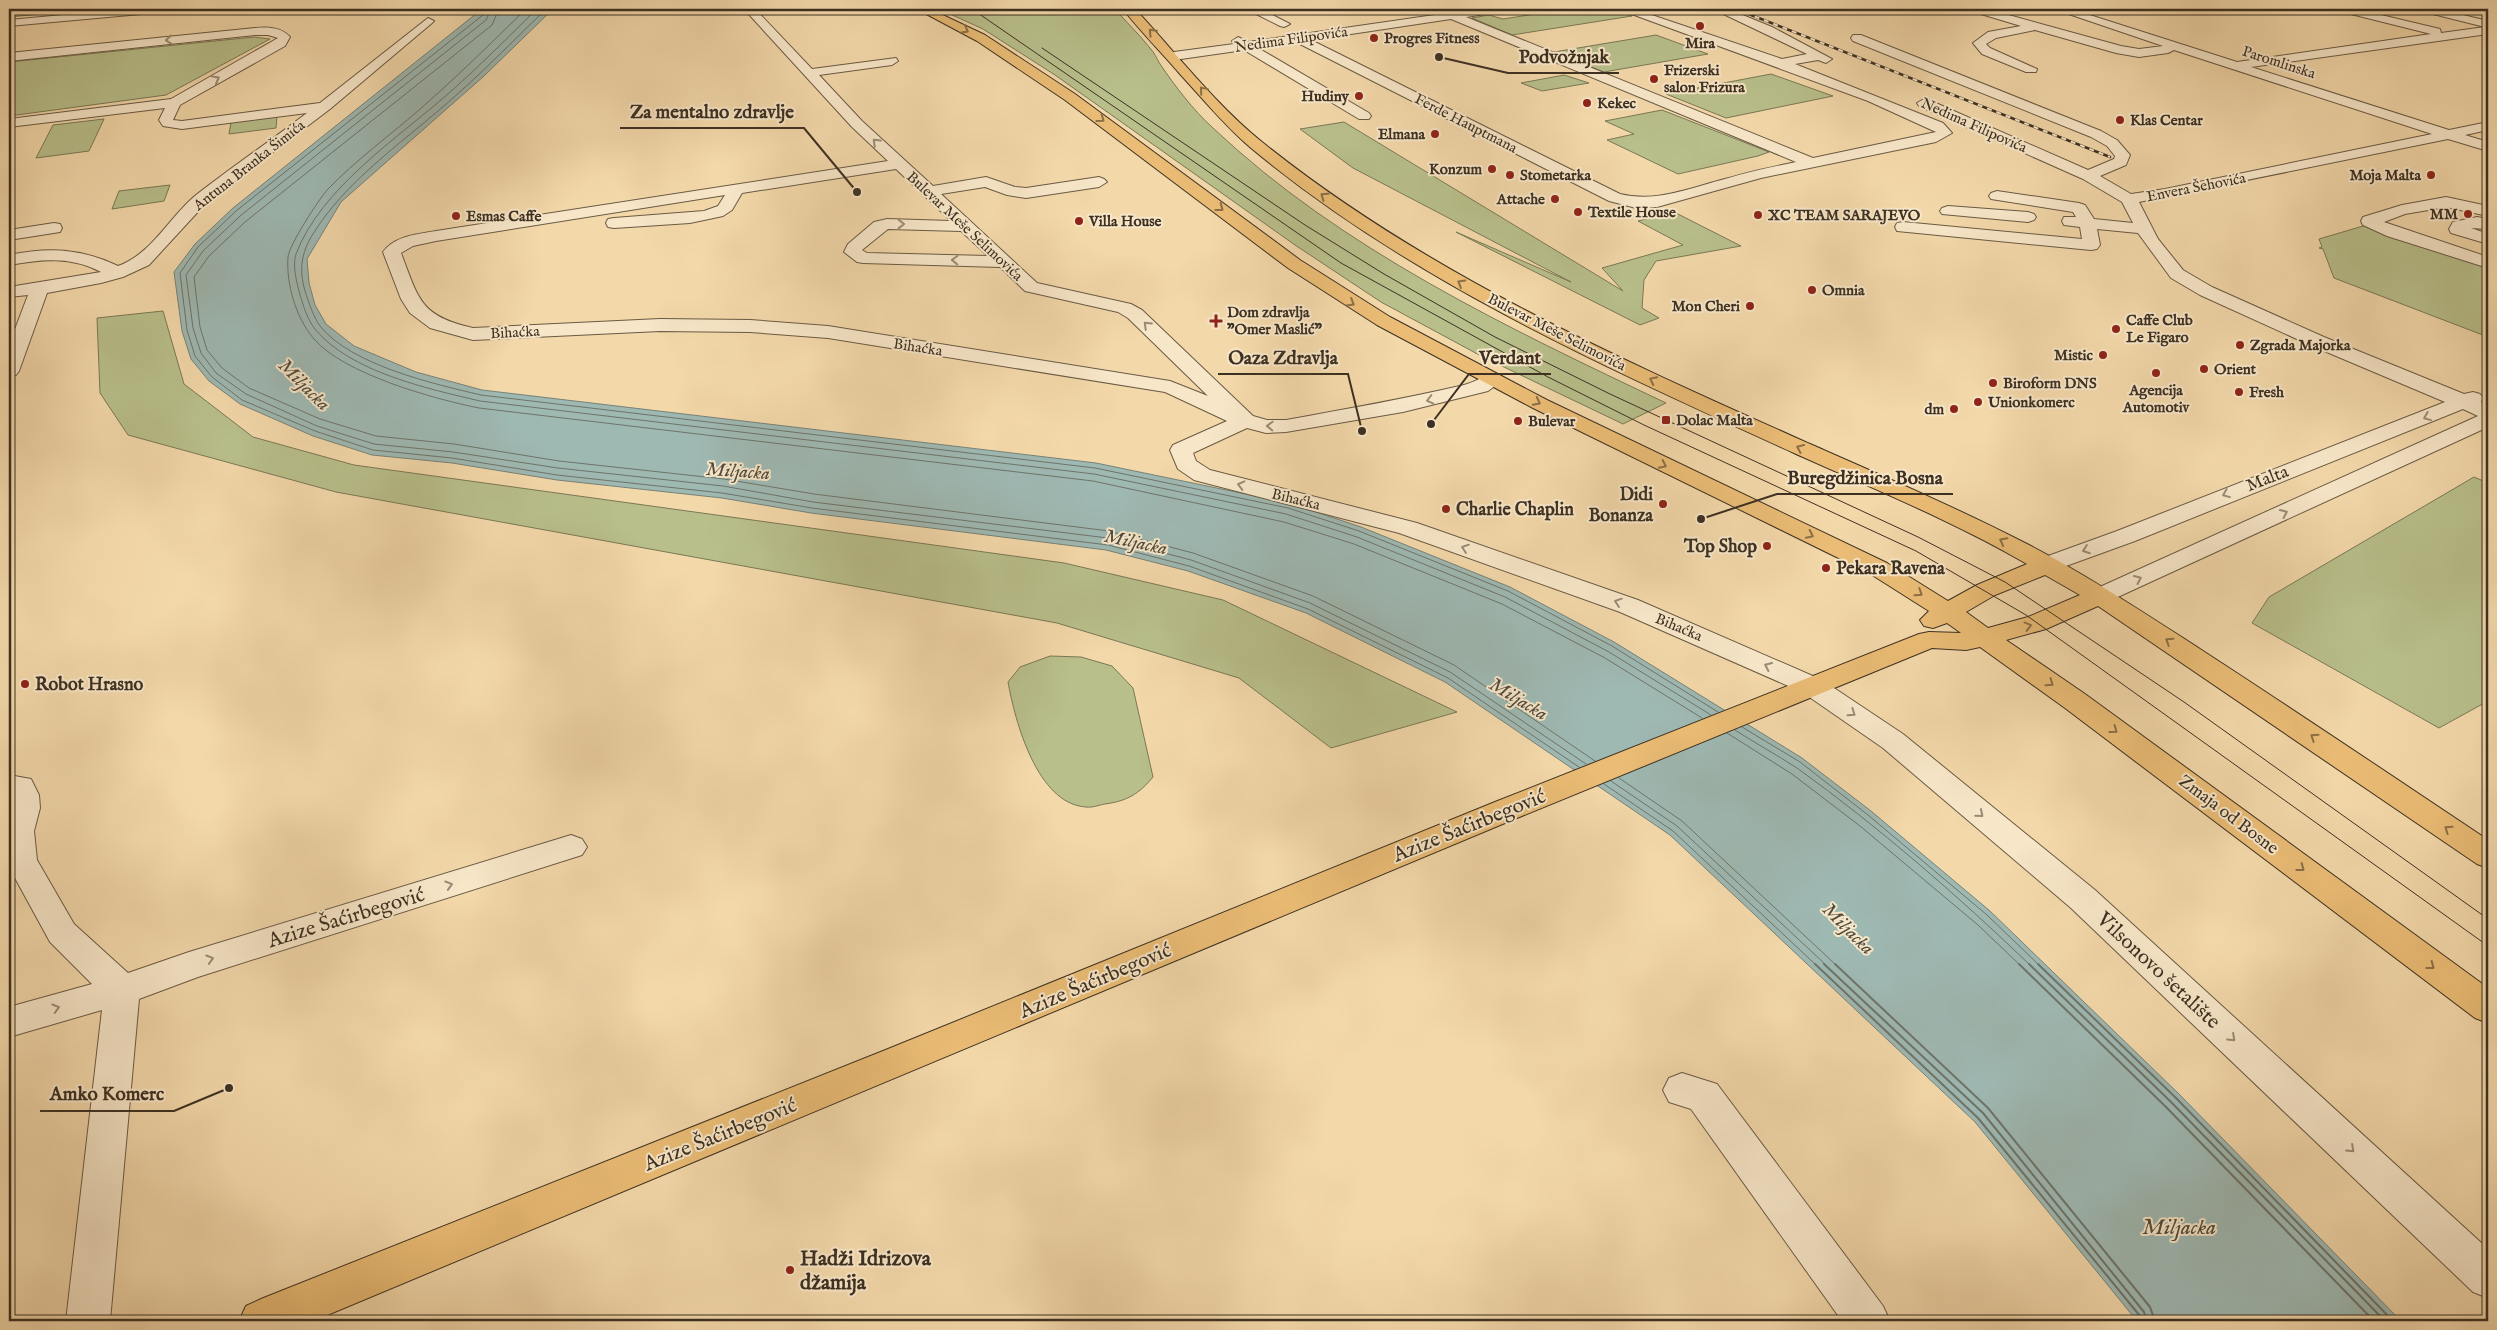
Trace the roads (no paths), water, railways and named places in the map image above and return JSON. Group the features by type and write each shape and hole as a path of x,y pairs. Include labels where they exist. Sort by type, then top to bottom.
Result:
{"main road":[{"path":"922,9 981,38 1070,96 1335,293 1385,323 1620,444 1878,568 1967,624"},
{"name":"Bulevar Meše Selimovića","path":"1129,9 1174,56 1233,124 1283,166 1379,233 1462,284 1524,318 1712,408 1964,522 2046,565"},
{"path":"2046,565 2100,596 2210,668 2488,856"},
{"name":"Azize Šaćirbegović","path":"261,1321 892,1064 1532,799 1812,686 1929,640 1966,642 1967,624 1986,590 2046,565"},
{"name":"Azize Šaćirbegović","path":"1929,640 1931,620 1967,624 2037,623 2100,596"},
{"name":"Zmaja od Bosne","path":"1967,624 2231,815 2488,1008"}],"street":[{"path":"9,23 163,9"},
{"name":"Bulevar Meše Selimovića","path":"749,9 899,164 1031,288 1124,308 1135,314 1245,421"},
{"path":"1252,9 1284,24"},
{"name":"Nedima Filipovića","path":"1174,56 1498,9"},
{"name":"Nedima Filipovića","path":"1624,9 1781,63 1873,98 1937,132"},
{"path":"1719,9 1792,40 1835,64"},
{"path":"1975,9 2130,52 2180,48"},
{"name":"Paromlinska","path":"2060,9 2488,147"},
{"path":"2342,9 2450,36"},
{"path":"2379,9 2473,32"},
{"path":"2425,9 2488,24"},
{"path":"1450,15 1811,163"},
{"path":"2031,69 1986,51 1979,43 1992,35 2038,25 2091,19"},
{"name":"Antuna Branka Šimića","path":"9,292 76,282 117,273 143,261 200,200 325,106 428,22"},
{"path":"1261,27 1298,22"},
{"path":"2233,65 2488,30"},
{"path":"9,49 53,44 256,31 280,33 284,36 281,43 174,103 9,124"},
{"path":"1235,31 1245,46 1364,116"},
{"name":"Ferde Hauptmana","path":"1298,38 1615,198 1636,203 1656,202 1937,132"},
{"path":"1857,38 2096,134 2123,154 2121,162 2088,176"},
{"path":"9,57 53,44"},
{"name":"Nedima Filipovića","path":"1781,63 1818,56"},
{"path":"809,73 892,61"},
{"name":"Nedima Filipovića","path":"1913,98 2088,176 2129,199"},
{"name":"Antuna Branka Šimića","path":"174,103 166,120 168,123 182,125 325,106"},
{"name":"Envera Šehovića","path":"2488,126 2165,194 2129,199 2150,241 2177,274 2206,291 2317,342 2488,412"},
{"path":"1937,132 2009,141"},
{"name":"Bihaćka","path":"899,164 610,207 467,233 420,239 399,245 392,250 411,302 422,316 444,328 473,334 660,325 741,326 828,332 1170,388 1245,421"},
{"path":"928,192 986,182 1013,192 1026,193 1099,182"},
{"path":"467,233 691,218 715,214 724,209 736,189"},
{"path":"1903,227 2089,246 2088,223 2081,210 2075,207 1996,196"},
{"path":"2488,211 2446,202 2402,210 2369,221 2393,232 2488,263"},
{"path":"2384,205 2402,210"},
{"path":"1948,211 2144,228"},
{"path":"2488,224 2470,222 2457,228 2488,239"},
{"path":"964,226 887,224 880,226 854,248 853,252 863,258 1003,262"},
{"path":"9,234 54,228"},
{"path":"9,260 53,253 71,254 98,262 117,273"},
{"path":"9,371 40,288"},
{"path":"1245,421 1266,427 1286,426 1403,406 1481,387 1493,380"},
{"name":"Malta","path":"2046,565 2126,536 2488,392"},
{"path":"2100,596 2488,419"},
{"name":"Bihaćka","path":"1245,421 1181,450 1186,464 1202,475 1408,528 1629,606 1812,686"},
{"name":"Vilsonovo šetalište","path":"1812,686 1893,741 2083,899 2488,1277"},
{"path":"9,786 20,787 24,795 24,808 18,831 20,860 62,933 122,990 88,1321"},
{"name":"Azize Šaćirbegović","path":"9,1022 122,990 189,966 571,847"},
{"path":"1682,1090 1704,1096 1868,1321"}],"water":[{"name":"Miljacka","path":"482,9 553,9 484,76 341,202 307,259 309,283 315,305 326,324 354,346 416,372 482,390 1096,463 1289,503 1361,527 1510,587 1614,642 1802,758 1871,811 1990,911 2179,1094 2401,1321 2137,1321 1975,1122 1670,835 1445,682 1306,613 1188,571 1106,550 811,513 722,498 557,480 452,463 372,455 313,436 240,404 209,381 191,359 182,331 174,272 195,244 233,208"}],"tram line":[{"path":"972,9 1341,263 1548,377 1644,425 1916,551 2026,615 2488,946"},
{"path":"1042,48 1305,225 1384,274 1495,337 1610,394 1918,537 2005,582 2184,702 2488,919"}],"railway":[{"path":"1736,9 2110,157"}],"place":[{"name":"Mira","path":"1700,26"},
{"name":"Progres Fitness","path":"1374,38"},
{"name":"Podvožnjak","path":"1439,57"},
{"name":"Frizerski salon Frizura","path":"1654,79"},
{"name":"Hudiny","path":"1359,96"},
{"name":"Kekec","path":"1587,103"},
{"name":"Klas Centar","path":"2120,120"},
{"name":"Elmana","path":"1435,134"},
{"name":"Konzum","path":"1492,169"},
{"name":"Stometarka","path":"1510,175"},
{"name":"Moja Malta","path":"2431,175"},
{"name":"Za mentalno zdravlje","path":"857,192"},
{"name":"Attache","path":"1555,199"},
{"name":"Textile House","path":"1578,212"},
{"name":"MM","path":"2468,214"},
{"name":"XC TEAM SARAJEVO","path":"1758,215"},
{"name":"Esmas Caffe","path":"456,216"},
{"name":"Villa House","path":"1079,221"},
{"name":"Omnia","path":"1812,290"},
{"name":"Mon Cheri","path":"1750,306"},
{"name":"Dom zdravlja \"Omer Maslić\"","path":"1216,321"},
{"name":"Caffe Club Le Figaro","path":"2116,329"},
{"name":"Zgrada Majorka","path":"2240,345"},
{"name":"Mistic","path":"2103,355"},
{"name":"Orient","path":"2204,369"},
{"name":"Agencija Automotiv","path":"2156,373"},
{"name":"Biroform DNS","path":"1993,383"},
{"name":"Fresh","path":"2239,392"},
{"name":"Unionkomerc","path":"1978,402"},
{"name":"dm","path":"1954,409"},
{"name":"Dolac Malta","path":"1666,420"},
{"name":"Bulevar","path":"1518,421"},
{"name":"Verdant","path":"1431,424"},
{"name":"Oaza Zdravlja","path":"1362,431"},
{"name":"Didi Bonanza","path":"1663,504"},
{"name":"Charlie Chaplin","path":"1446,509"},
{"name":"Buregdžinica Bosna","path":"1701,519"},
{"name":"Top Shop","path":"1767,546"},
{"name":"Pekara Ravena","path":"1826,568"},
{"name":"Robot Hrasno","path":"25,684"},
{"name":"Amko Komerc","path":"229,1088"},
{"name":"Hadži Idrizova džamija","path":"790,1270"}]}
